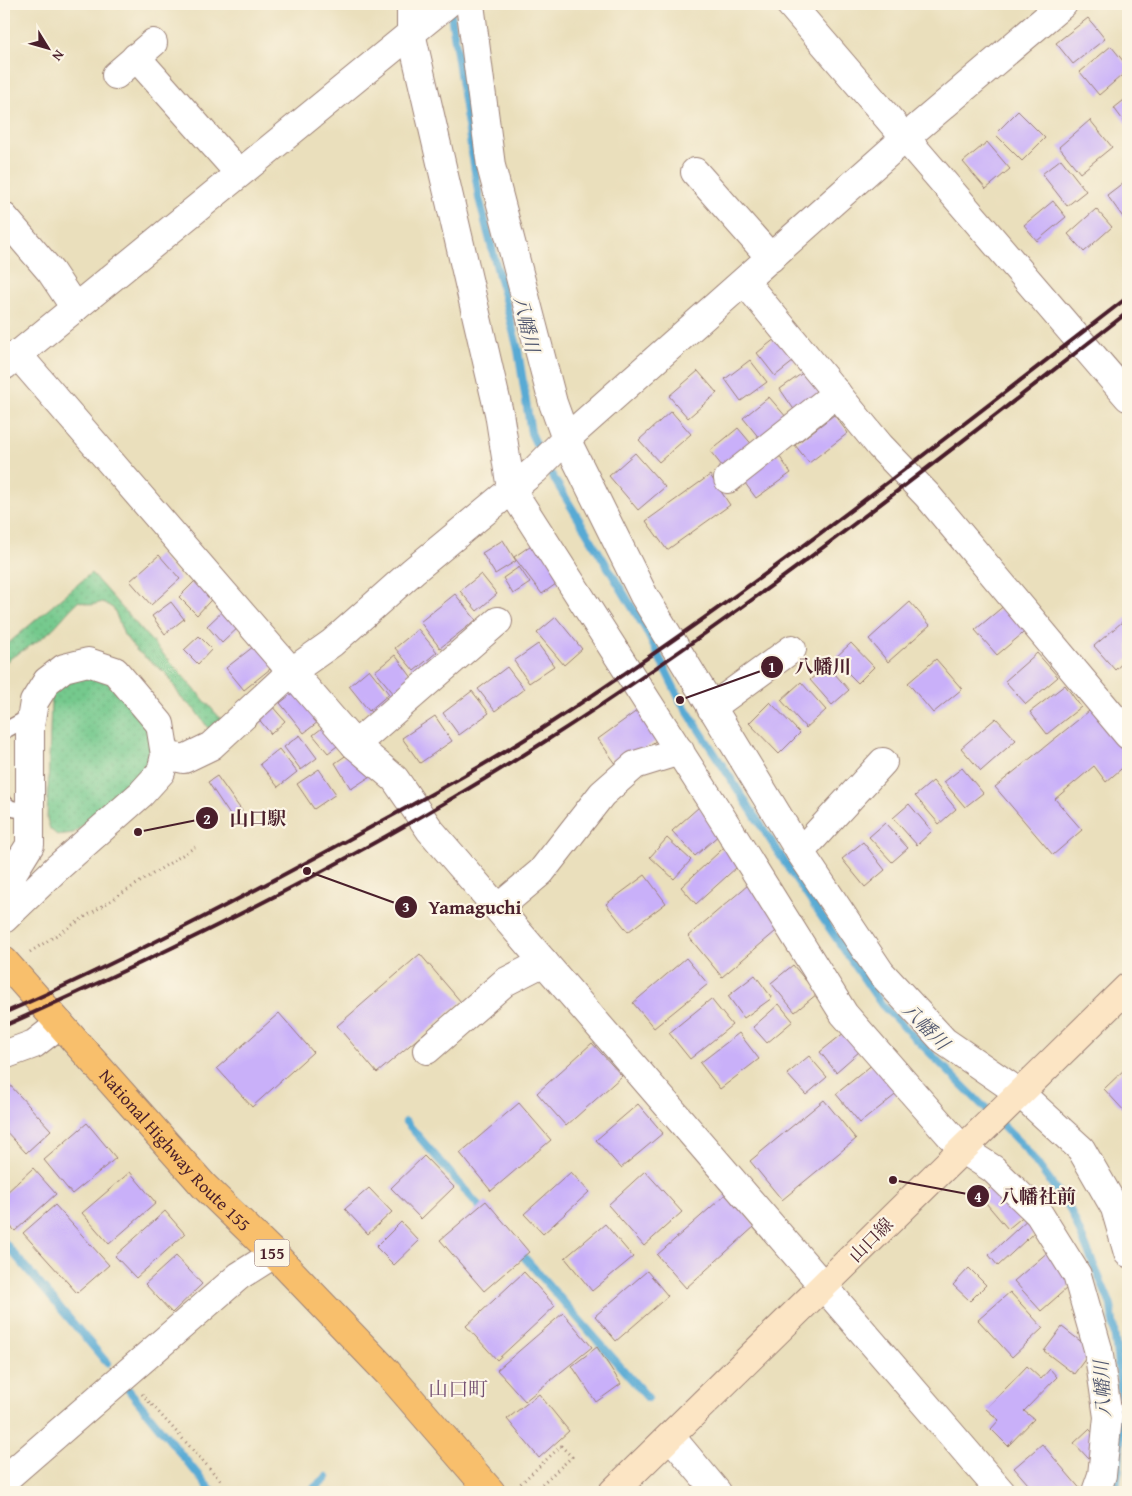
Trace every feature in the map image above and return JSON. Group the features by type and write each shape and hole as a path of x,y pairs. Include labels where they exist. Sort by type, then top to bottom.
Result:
{"highway":[{"name":"National Highway Route 155","path":"4,961 204,1186 274,1254 388,1373 491,1492"}],"street":[{"path":"470,4 491,166 562,444 644,596 711,708 800,852 881,974 944,1041 1081,1149 1115,1208 1128,1254"},
{"path":"791,4 904,139 1064,320 1128,397"},
{"path":"165,755 184,759 211,746 291,672 332,643 511,489 536,470 562,444 904,139 1063,4"},
{"path":"425,14 239,173 10,360 355,745 395,779 430,830 1001,1492"},
{"path":"425,14 499,414 511,489 680,751 844,1014 970,1142 993,1170 1039,1214 1076,1275 1098,1349 1108,1417 1102,1475 1096,1492"},
{"path":"116,75 145,50 239,173"},
{"path":"695,172 771,258"},
{"path":"4,217 51,272 75,308"},
{"path":"745,282 880,446 928,495 1128,735"},
{"path":"728,480 837,393"},
{"path":"355,745 498,622"},
{"path":"711,708 792,649"},
{"path":"4,887 30,845 31,716 34,702 47,681 64,668 88,662 115,671 160,724 165,755 161,772 141,794 56,869 4,919"},
{"path":"498,908 541,872 602,794 635,765 680,751"},
{"path":"800,852 883,762"},
{"path":"427,1050 505,982 544,962"},
{"name":"山口線","path":"613,1492 1016,1099 1128,987"},
{"path":"4,1055 34,1044 60,1024"},
{"path":"4,1480 239,1276 274,1254"},
{"path":"671,1437 717,1492"}],"lane":[{"path":"4,731 31,716"},
{"path":"4,803 10,808 30,812"}],"path":[{"path":"27,946 27,953 195,847"},
{"path":"124,1375 222,1482"},
{"path":"525,1479 560,1446 572,1457 535,1491"}],"green space":[{"path":"91,573 221,719 209,729 194,709 181,698 167,674 137,651 124,635 114,609 103,602 91,605 79,601 48,633 4,663 4,647"},
{"path":"90,674 105,679 149,728 154,758 138,776 74,833 57,835 50,829 47,819 51,701 57,689 65,682"}],"building":[{"path":"1088,18 1105,39 1073,64 1056,43"},
{"path":"1111,46 1128,67 1128,70 1099,95 1080,72"},
{"path":"1128,97 1128,127 1114,108"},
{"path":"1018,111 1045,138 1022,161 995,134"},
{"path":"1090,120 1112,147 1080,173 1059,147"},
{"path":"987,142 1010,169 986,189 963,162"},
{"path":"1061,159 1086,191 1067,206 1042,174"},
{"path":"1128,179 1128,218 1125,220 1107,195"},
{"path":"1053,201 1066,217 1037,241 1024,225"},
{"path":"1096,209 1112,227 1084,252 1068,234"},
{"path":"785,331 803,354 775,376 757,353"},
{"path":"750,360 767,382 741,401 725,379"},
{"path":"811,367 826,389 795,411 780,389"},
{"path":"698,371 717,393 688,418 669,396"},
{"path":"769,397 787,418 760,439 743,418"},
{"path":"671,411 691,434 659,462 639,440"},
{"path":"834,415 848,433 809,463 795,445"},
{"path":"738,428 754,447 726,471 710,451"},
{"path":"635,453 665,487 638,510 609,476"},
{"path":"777,453 791,473 756,498 742,479"},
{"path":"710,475 730,505 667,550 646,521"},
{"path":"540,539 567,576 542,594 514,557"},
{"path":"503,540 516,561 495,574 482,553"},
{"path":"159,555 180,579 151,605 130,581"},
{"path":"519,567 530,583 513,594 503,578"},
{"path":"203,573 220,590 197,615 179,597"},
{"path":"481,574 497,594 477,611 460,591"},
{"path":"455,594 476,620 440,648 420,622"},
{"path":"171,602 184,619 165,634 152,616"},
{"path":"910,602 930,625 888,662 869,639"},
{"path":"1006,604 1028,629 997,655 975,630"},
{"path":"229,605 244,622 222,643 207,626"},
{"path":"556,617 582,649 564,665 537,633"},
{"path":"1128,617 1128,658 1115,670 1094,646"},
{"path":"418,629 437,652 414,671 395,648"},
{"path":"199,636 212,649 198,664 184,650"},
{"path":"258,643 275,665 244,690 226,668"},
{"path":"851,643 874,667 858,683 834,659"},
{"path":"538,644 554,666 529,683 514,661"},
{"path":"1037,653 1058,677 1026,704 1005,681"},
{"path":"395,655 413,679 394,694 375,671"},
{"path":"936,659 962,689 933,713 908,683"},
{"path":"827,665 849,690 832,705 810,680"},
{"path":"507,667 524,689 495,711 478,689"},
{"path":"369,669 389,694 369,711 349,686"},
{"path":"801,682 826,710 806,728 781,700"},
{"path":"1065,685 1081,707 1047,734 1030,712"},
{"path":"299,688 323,718 304,733 280,703"},
{"path":"472,691 489,713 459,735 443,713"},
{"path":"770,702 800,733 779,754 749,723"},
{"path":"1099,703 1128,740 1128,763 1106,782 1094,766 1055,799 1082,830 1053,855 995,787"},
{"path":"271,705 285,721 271,734 257,717"},
{"path":"645,705 665,734 619,768 598,739"},
{"path":"435,716 452,741 420,763 402,738"},
{"path":"996,718 1016,740 981,771 961,748"},
{"path":"330,722 345,740 328,753 313,735"},
{"path":"300,735 317,758 301,770 284,747"},
{"path":"279,749 297,772 278,787 260,764"},
{"path":"354,750 371,776 351,789 335,763"},
{"path":"962,768 983,793 965,807 944,782"},
{"path":"319,769 336,794 314,809 297,784"},
{"path":"217,776 242,811 232,818 208,782"},
{"path":"933,781 956,809 939,824 915,796"},
{"path":"909,804 932,831 917,845 893,818"},
{"path":"699,807 721,833 695,856 672,831"},
{"path":"885,823 908,848 892,862 869,837"},
{"path":"667,838 691,860 674,879 650,857"},
{"path":"731,841 747,858 696,904 681,887"},
{"path":"863,842 885,870 865,887 842,859"},
{"path":"645,875 666,903 628,932 606,904"},
{"path":"748,885 782,926 722,977 688,936"},
{"path":"420,954 461,1002 377,1073 337,1026"},
{"path":"686,958 708,984 654,1028 633,1003"},
{"path":"793,965 817,994 795,1012 771,983"},
{"path":"755,975 772,998 744,1018 728,996"},
{"path":"711,999 732,1025 690,1059 669,1033"},
{"path":"779,1004 793,1021 767,1043 753,1027"},
{"path":"279,1013 313,1052 252,1107 217,1068"},
{"path":"845,1032 860,1051 836,1072 820,1052"},
{"path":"739,1033 759,1059 720,1089 700,1063"},
{"path":"592,1043 622,1076 566,1126 537,1093"},
{"path":"809,1056 827,1077 806,1095 787,1074"},
{"path":"879,1059 904,1088 860,1123 836,1094"},
{"path":"1128,1066 1128,1115 1104,1089"},
{"path":"8,1083 51,1130 26,1153 4,1129 4,1087"},
{"path":"824,1100 856,1139 782,1200 750,1161"},
{"path":"519,1103 551,1140 491,1191 460,1153"},
{"path":"638,1104 663,1133 621,1168 596,1140"},
{"path":"87,1123 116,1158 72,1194 44,1160"},
{"path":"424,1156 454,1187 421,1219 391,1188"},
{"path":"33,1168 56,1194 15,1231 4,1219 4,1195"},
{"path":"645,1171 682,1212 644,1246 608,1205"},
{"path":"130,1172 156,1203 109,1244 82,1213"},
{"path":"571,1172 589,1192 543,1234 524,1214"},
{"path":"999,1181 1026,1214 1008,1229 980,1196"},
{"path":"369,1188 392,1212 368,1234 345,1209"},
{"path":"727,1193 755,1226 686,1288 657,1255"},
{"path":"486,1201 529,1252 484,1291 440,1240"},
{"path":"55,1205 109,1265 77,1293 23,1233"},
{"path":"165,1211 185,1234 136,1278 115,1256"},
{"path":"1031,1216 1041,1226 998,1266 989,1255"},
{"path":"401,1222 419,1241 394,1265 376,1247"},
{"path":"605,1224 633,1257 592,1291 565,1258"},
{"path":"1049,1251 1075,1281 1041,1311 1014,1281"},
{"path":"176,1256 202,1284 172,1313 145,1284"},
{"path":"969,1268 986,1285 970,1301 953,1285"},
{"path":"647,1271 668,1296 616,1341 595,1316"},
{"path":"524,1272 555,1306 497,1360 466,1326"},
{"path":"1010,1292 1043,1328 1012,1357 978,1320"},
{"path":"563,1313 592,1347 525,1401 497,1370"},
{"path":"1062,1327 1092,1350 1074,1374 1044,1351"},
{"path":"597,1347 621,1384 596,1402 572,1366"},
{"path":"1027,1366 1041,1379 1050,1369 1057,1377 1024,1411 1034,1419 1008,1446 991,1429 999,1420 986,1409"},
{"path":"539,1394 569,1431 539,1458 507,1419"},
{"path":"1089,1429 1104,1444 1088,1458 1074,1443"},
{"path":"1042,1444 1083,1492 1035,1492 1014,1468"}],"waterway":[{"name":"八幡川","path":"450,8 479,198 518,350 531,433 542,456"},
{"name":"八幡川","path":"547,467 646,630 680,700 791,872 882,1005 1026,1149 1069,1207 1111,1305 1122,1399 1119,1470 1115,1492"},
{"path":"406,1122 485,1213"},
{"path":"4,1242 107,1363"},
{"path":"517,1249 648,1398"},
{"path":"127,1388 212,1492"},
{"path":"309,1492 327,1477"}],"railway":[{"path":"4,1013 177,931 443,788 538,731 614,681 764,575 911,465 1128,297"},
{"path":"4,1026 211,929 279,894 414,821 544,742 695,641 768,588 914,479 1128,312"}],"place":[{"name":"八幡川","path":"680,700"},
{"name":"山口駅","path":"138,832"},
{"name":"Yamaguchi","path":"307,871"},
{"name":"八幡社前","path":"893,1180"}],"district":[{"name":"山口町","path":"458,1389"}]}
